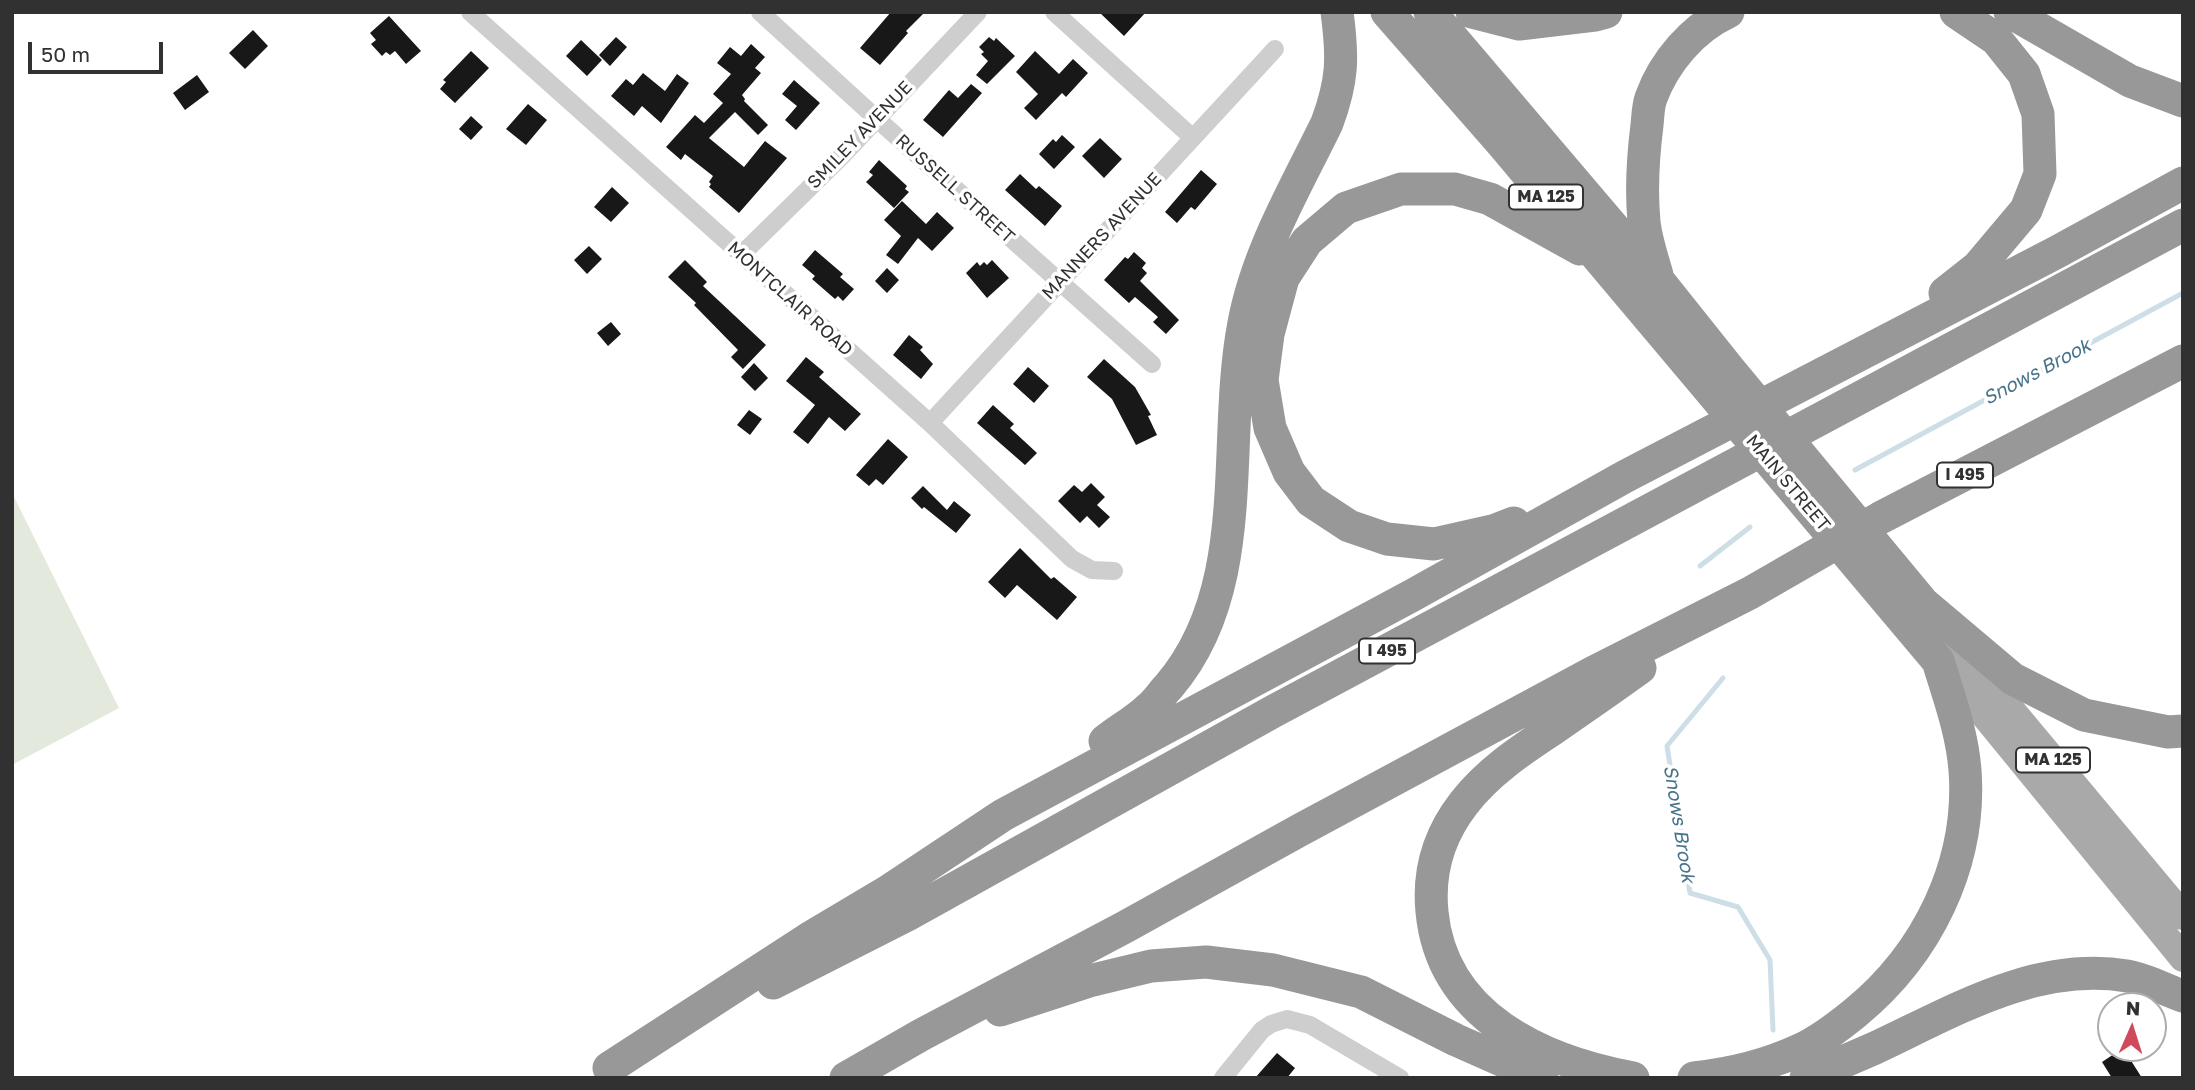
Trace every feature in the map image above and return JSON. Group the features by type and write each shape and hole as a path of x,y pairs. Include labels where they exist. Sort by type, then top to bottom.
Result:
{"highway":[{"path":"600,1073 808,939 887,892 1003,815 1150,709 1175,679 1195,650 1209,619 1219,583 1226,548 1243,324 1261,263 1335,102 1342,54 1338,12"},
{"name":"MAIN STREET","path":"1387,12 1501,142 1598,259 1716,376 1911,609 1938,661"},
{"name":"MAIN STREET","path":"1430,12 1658,280 1716,376"},
{"path":"1472,12 1519,24 1606,12"},
{"path":"1658,280 1644,224 1642,184 1650,100 1665,68 1686,42 1728,12"},
{"path":"1875,345 1978,267 2026,210 2040,174 2038,114 2024,74 1996,39 1956,12"},
{"path":"2010,12 2130,82 2183,101"},
{"path":"1003,815 1413,595 1626,476 2057,252 2183,183"},
{"path":"1598,259 1490,199 1455,189 1401,190 1346,208 1307,241 1283,278 1268,334 1262,380 1270,428 1289,472 1311,501 1349,526 1387,539 1434,544 1496,530 1626,476"},
{"name":"I 495","path":"600,1073 907,915 1274,711 2183,225"},
{"name":"I 495","path":"846,1078 920,1035 1125,927 1568,686 1750,593 1880,519 2183,361"},
{"path":"1633,1078 1578,1066 1553,1056 1511,1034 1480,1010 1453,977 1438,942 1430,901 1434,862 1446,831 1465,802 1503,764 1750,593"},
{"path":"1911,609 2013,679 2084,715 2168,732 2183,731"},
{"path":"1694,1078 1719,1075 1777,1060 1827,1034 1862,1007 1897,971 1934,918 1956,860 1965,799 1965,769 1959,729 1938,661"},
{"path":"920,1035 1089,981 1151,966 1206,962 1273,970 1362,992 1456,1040 1542,1078"},
{"path":"1806,1078 1875,1048 1957,1007 2027,982 2082,974 2129,976 2183,996"}],"main road":[{"name":"MAIN STREET","path":"1911,609 2183,916"},
{"name":"MAIN STREET","path":"1938,661 2183,958"}],"street":[{"name":"MONTCLAIR ROAD","path":"470,12 930,424 1072,559 1092,569 1114,571"},
{"name":"RUSSELL STREET","path":"760,12 1152,364"},
{"name":"SMILEY AVENUE","path":"741,255 842,156 978,12"},
{"path":"1054,12 1193,138"},
{"name":"MANNERS AVENUE","path":"930,424 1275,49"},
{"path":"1223,1078 1262,1030 1287,1019 1310,1025 1400,1078"}],"shaded area":[{"path":"12,493 119,708 12,765"}],"building":[{"path":"891,12 925,12 906,31 908,33 880,65 860,48"},
{"path":"1099,12 1146,12 1124,36"},
{"path":"389,16 421,51 406,64 395,51 390,55 386,52 382,56 371,44 376,40 370,33"},
{"path":"253,30 268,46 245,69 229,53"},
{"path":"616,37 627,47 610,66 599,55"},
{"path":"989,37 994,41 996,38 1015,56 987,84 976,75 988,61 981,54 984,52 979,47"},
{"path":"581,40 602,60 587,76 566,56"},
{"path":"751,44 765,57 755,68 761,73 742,95 744,101 768,125 758,135 735,112 709,138 744,167 765,141 787,158 739,213 709,187 713,176 685,154 681,160 666,147 695,115 704,123 723,103 713,94 731,74 717,63 730,47 741,56"},
{"path":"471,51 489,68 455,103 440,89 446,82 443,80"},
{"path":"1035,51 1059,74 1073,59 1088,73 1066,97 1062,93 1036,120 1024,108 1038,94 1016,72"},
{"path":"643,73 665,91 677,74 689,83 661,123 642,106 634,116 611,96 626,79 633,85"},
{"path":"197,75 209,92 185,110 173,93"},
{"path":"794,80 820,103 796,130 785,120 797,106 782,94"},
{"path":"971,84 982,93 943,137 923,120 949,90 958,98"},
{"path":"528,104 547,120 526,145 506,129"},
{"path":"471,116 483,127 471,140 459,129"},
{"path":"1062,135 1075,147 1054,169 1039,154 1053,139 1056,142"},
{"path":"1100,138 1122,159 1104,178 1082,156"},
{"path":"879,160 907,186 905,189 909,192 894,208 866,182 873,175 869,172"},
{"path":"1201,170 1217,184 1195,210 1191,207 1177,223 1165,212"},
{"path":"1020,174 1036,189 1039,186 1062,206 1045,226 1005,190"},
{"path":"612,187 629,203 611,222 594,207"},
{"path":"902,201 926,224 937,212 954,228 932,251 918,238 898,264 886,255 901,236 884,220"},
{"path":"589,246 602,259 587,274 574,260"},
{"path":"815,250 843,274 840,277 854,289 843,301 838,296 835,299 812,279 815,276 802,265"},
{"path":"1134,252 1146,263 1142,268 1147,273 1140,281 1179,320 1166,334 1153,322 1158,317 1135,297 1129,303 1104,280 1125,257 1128,259"},
{"path":"685,260 707,282 703,286 766,345 743,369 731,357 738,350 694,305 696,303 668,277"},
{"path":"992,260 1009,278 987,298 966,273 977,262 980,266 984,262 987,265"},
{"path":"887,268 899,280 887,293 875,281"},
{"path":"611,322 621,334 608,346 597,333"},
{"path":"909,335 923,347 920,350 933,364 921,379 893,355"},
{"path":"806,357 824,372 819,377 861,414 845,431 829,417 808,444 793,432 815,405 786,381"},
{"path":"1104,359 1135,387 1151,415 1148,416 1157,435 1136,445 1112,399 1087,377"},
{"path":"754,363 768,378 755,391 741,377"},
{"path":"1028,367 1049,386 1034,403 1013,384"},
{"path":"993,405 1014,424 1010,428 1037,453 1025,465 977,423"},
{"path":"749,410 762,419 750,435 737,425"},
{"path":"888,439 908,457 883,485 876,479 869,486 856,475"},
{"path":"1091,483 1105,497 1097,505 1110,517 1099,528 1087,516 1080,523 1058,501 1074,485 1082,492"},
{"path":"923,486 947,510 954,501 971,515 956,533 911,498"},
{"path":"1020,548 1051,579 1054,577 1077,597 1057,620 1017,585 1005,598 988,582"},
{"path":"1277,1053 1295,1068 1287,1078 1255,1078"},
{"path":"2102,1062 2132,1062 2142,1078 2112,1078"}],"waterway":[{"name":"Snows Brook","path":"1855,470 2183,293"},
{"name":"Snows Brook","path":"1700,566 1750,527"},
{"name":"Snows Brook","path":"1723,678 1667,746 1690,893 1738,907 1770,960 1773,1030"}]}
